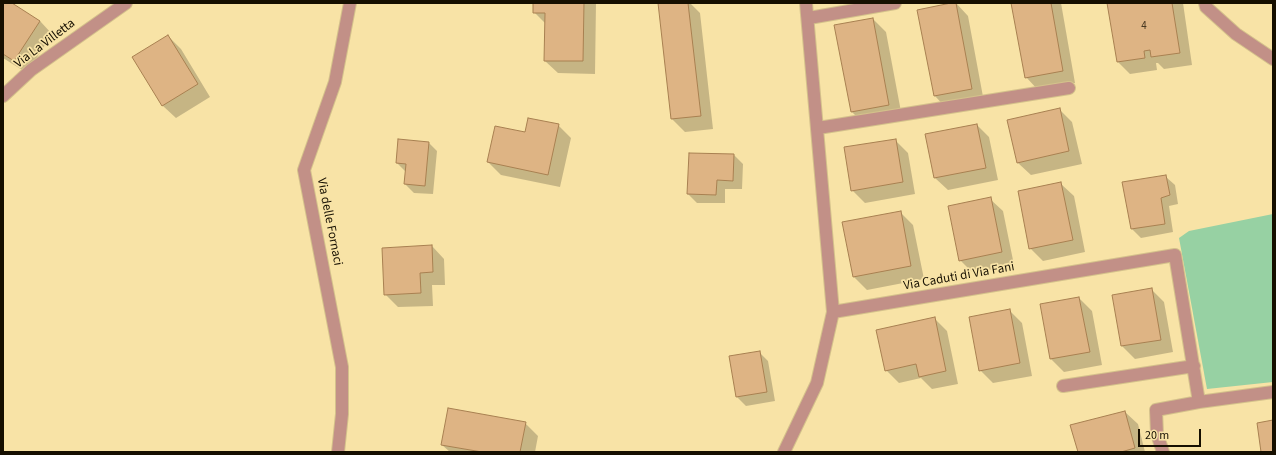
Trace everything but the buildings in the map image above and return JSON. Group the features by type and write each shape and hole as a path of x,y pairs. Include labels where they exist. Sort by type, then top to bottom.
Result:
{"street":[{"name":"Via La Villetta","path":"3,96 31,70 126,3"},
{"name":"Via delle Fornaci","path":"338,452 342,414 342,366 304,170 335,82 350,3"},
{"path":"784,452 817,383 833,312 809,18 806,3"},
{"path":"809,18 895,3"},
{"path":"1205,3 1206,7 1236,34 1273,59"},
{"path":"818,128 1069,88"},
{"name":"Via Caduti di Via Fani","path":"833,312 1175,255 1194,366 1198,402"},
{"path":"1063,386 1194,366"},
{"path":"1162,452 1157,434 1156,410 1198,402 1273,392"}],"green space":[{"path":"1273,214 1273,382 1207,389 1179,238 1189,231"}]}
